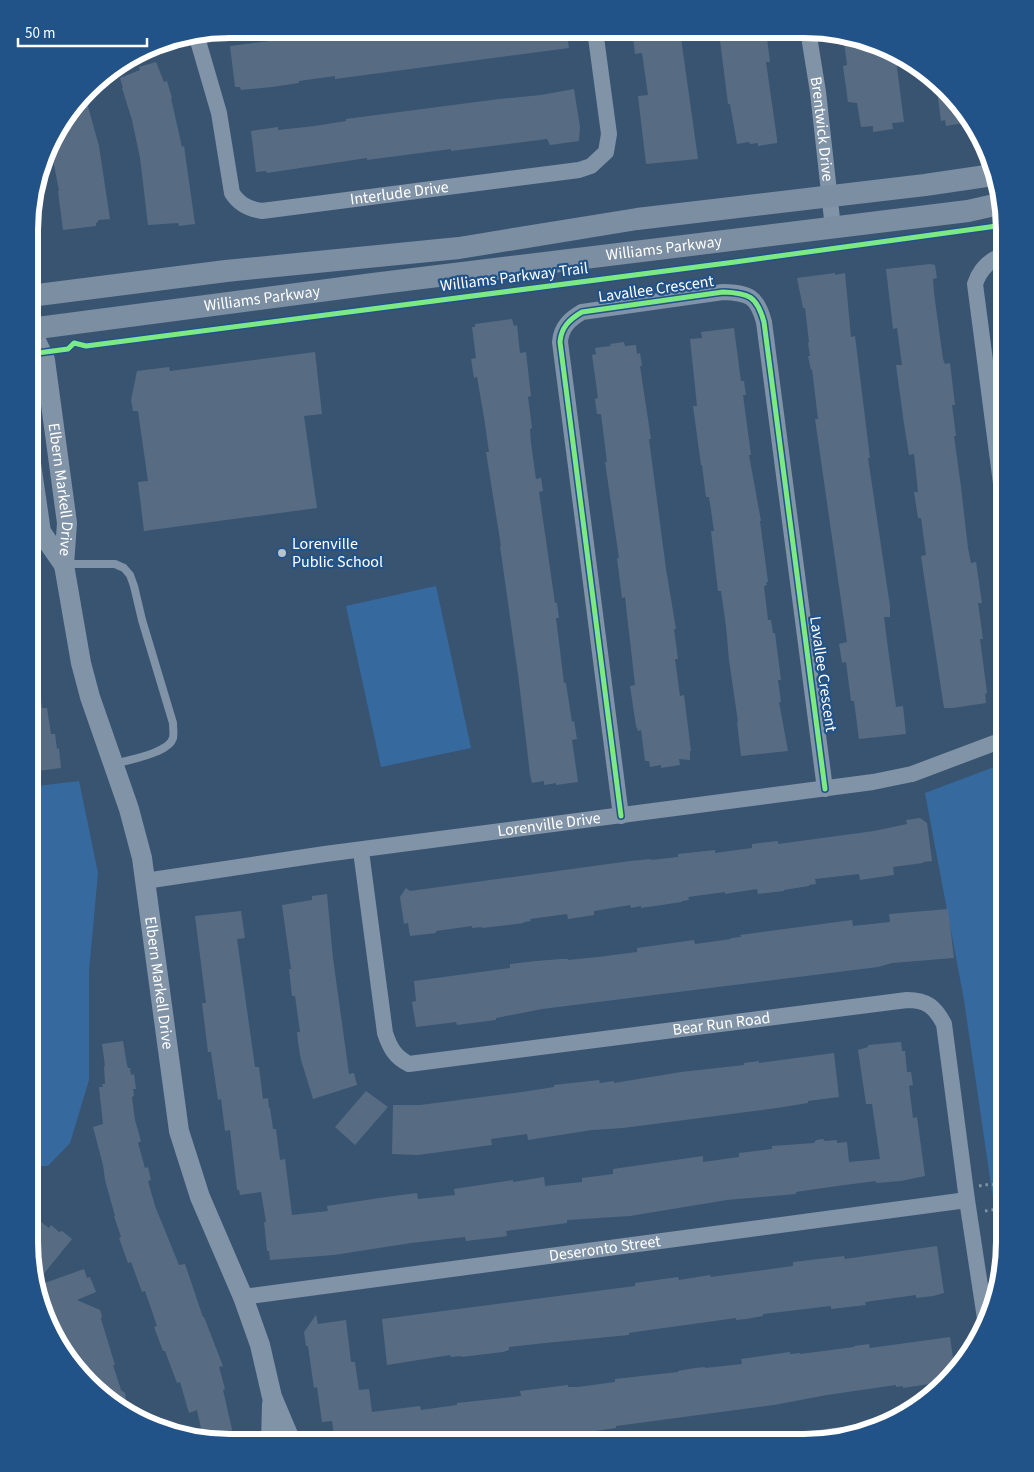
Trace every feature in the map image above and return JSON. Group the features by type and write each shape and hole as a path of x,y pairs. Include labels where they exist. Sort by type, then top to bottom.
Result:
{"main road":[{"name":"Williams Parkway","path":"38,295 249,268 459,248 637,219 989,176"},
{"name":"Williams Parkway","path":"38,328 383,283 968,211 995,205"}],"street":[{"name":"Interlude Drive","path":"198,40 219,114 232,193 238,202 255,210 262,211 580,170 591,166 606,152 609,134 596,37"},
{"name":"Brentwick Drive","path":"809,37 818,92 833,228"},
{"path":"996,259 983,268 975,284 996,445"},
{"name":"Lavallee Crescent","path":"620,816 560,335 566,324 582,312 723,292 742,293 752,298 760,308 764,322 825,789"},
{"name":"Elbern Markell Drive","path":"38,346 45,360 67,523 64,564 90,697 136,833 146,881 179,1131 200,1197 243,1297 260,1345 272,1397 288,1434"},
{"name":"Elbern Markell Drive","path":"38,511 41,532 64,564"},
{"name":"Lorenville Drive","path":"146,881 873,782 912,774 996,741"},
{"name":"Bear Run Road","path":"360,851 385,1033 390,1049 399,1059 408,1064 420,1064 907,1000 920,1000 938,1013 944,1024 984,1311"},
{"name":"Deseronto Street","path":"243,1297 289,1289 967,1200"},
{"name":"Elbern Markell Drive","path":"271,1434 272,1397"}],"lane":[{"path":"64,564 115,564 124,568 130,575 173,723 173,738 169,746 159,751 114,764"}],"path":[{"path":"979,1186 996,1184"},
{"path":"983,1212 996,1209"}],"shaded area":[{"path":"436,586 471,748 381,767 346,606"},
{"path":"996,766 996,1219 964,1000 925,793"},
{"path":"79,781 98,873 89,971 89,1080 70,1143 48,1166 38,1166 38,786"}],"building":[{"path":"300,37 567,37 569,48 335,79 335,76 299,81 299,83 241,90 240,87 235,87 230,46"},
{"path":"633,37 681,38 698,159 646,164 638,96 648,95 642,53 635,54"},
{"path":"730,37 767,37 770,62 766,62 777,143 758,146 758,143 750,144 749,142 737,144 730,104 728,104 720,40 730,39"},
{"path":"844,41 878,52 896,60 904,122 892,123 893,129 873,132 873,126 861,127 857,103 848,102 843,66 847,65"},
{"path":"156,62 164,82 167,81 182,147 184,146 195,224 179,226 178,223 148,225 140,158 120,78 140,70 139,67"},
{"path":"574,89 580,127 579,141 550,145 547,139 367,160 367,158 267,173 266,171 256,172 251,131 278,127 278,130 315,126 346,121 346,119 541,95"},
{"path":"937,91 964,123 946,126 945,120 941,121"},
{"path":"87,103 99,146 110,219 98,220 96,226 63,230 59,191 52,156 63,133 85,104"},
{"path":"935,265 937,278 933,279 934,293 943,359 945,364 950,363 955,405 952,405 956,436 954,436 968,548 971,563 976,562 982,603 978,603 983,639 980,639 987,693 985,694 986,703 953,708 944,708 921,556 926,555 921,518 918,518 914,492 918,492 914,454 909,455 904,424 896,365 902,365 897,328 893,329 886,269"},
{"path":"835,273 835,275 845,273 851,337 855,336 870,458 868,458 890,606 890,617 884,617 896,707 903,706 906,734 859,739 854,701 851,701 846,662 842,663 839,644 847,642 815,419 818,419 812,369 808,356 810,356 805,308 803,308 797,278"},
{"path":"512,319 514,326 517,325 520,353 526,352 531,396 528,397 532,428 530,429 531,443 536,479 541,478 543,491 539,492 555,603 557,603 559,618 556,618 564,683 566,683 572,722 574,721 577,739 572,740 578,782 556,785 556,783 544,785 544,781 532,783 530,774 501,546 486,452 489,452 477,377 474,378 471,359 476,358 472,327 475,327 475,324"},
{"path":"734,328 741,381 744,381 746,395 743,395 751,455 749,455 761,521 768,582 764,586 768,620 771,620 773,633 775,633 781,680 778,680 781,702 779,702 788,751 741,756 726,626 721,591 718,591 711,531 714,531 709,497 706,497 693,406 697,406 690,339 702,338 701,332"},
{"path":"624,342 625,346 636,345 637,354 640,353 642,366 640,366 651,439 649,439 676,629 674,629 678,659 675,659 680,696 684,695 691,751 690,760 679,759 680,765 661,768 661,765 650,767 649,761 645,761 641,730 638,731 636,726 630,686 635,685 625,597 622,598 617,558 619,558 605,462 607,462 601,414 597,414 595,399 598,398 592,355 596,354 595,348"},
{"path":"315,352 322,414 304,416 317,508 144,531 138,482 148,481 138,411 133,411 131,400 137,371 169,367 170,371"},
{"path":"38,677 42,708 47,708 51,734 55,734 57,749 59,748 61,768 38,771"},
{"path":"920,818 927,823 932,861 893,867 894,875 860,880 859,874 815,879 816,884 784,891 758,894 757,889 725,894 725,892 688,897 689,900 682,902 641,908 641,906 631,908 630,905 594,911 594,915 568,919 567,914 530,919 531,921 524,923 482,928 472,928 472,926 410,936 408,923 404,924 400,897 406,888 410,891 630,861 678,857 678,854 715,850 715,853 752,848 752,844 778,841 778,844 874,831 907,824 906,820"},
{"path":"327,894 333,958 349,1074 354,1073 357,1085 313,1099 301,1060 298,1042 297,1032 300,1032 295,996 292,996 289,969 291,969 282,905 312,900 312,896"},
{"path":"948,909 954,958 892,963 878,967 542,1009 496,1018 496,1020 457,1025 456,1022 416,1027 412,1002 416,1001 414,981 510,968 510,964 637,952 637,948 694,940 695,944 741,937 740,935 852,920 853,926 890,922 889,914"},
{"path":"241,911 245,938 237,939 255,1067 259,1067 263,1099 268,1098 273,1129 276,1129 280,1160 285,1159 292,1215 328,1211 327,1206 417,1193 418,1199 455,1195 454,1189 513,1180 513,1182 544,1177 545,1186 582,1182 582,1178 613,1174 613,1169 703,1156 703,1162 739,1157 739,1153 772,1149 772,1146 814,1143 816,1140 823,1139 825,1141 837,1140 837,1143 847,1142 849,1162 880,1159 872,1104 866,1104 858,1050 868,1047 868,1045 901,1042 902,1051 905,1051 907,1072 911,1072 913,1085 909,1086 913,1118 917,1117 925,1176 901,1181 876,1183 876,1181 837,1186 796,1192 796,1194 727,1200 630,1216 567,1220 567,1223 506,1231 507,1236 500,1237 466,1241 465,1237 334,1255 270,1260 269,1251 267,1251 264,1222 266,1222 261,1192 240,1195 239,1190 237,1190 230,1130 225,1131 221,1099 218,1100 211,1052 208,1052 202,1003 206,1003 195,916"},
{"path":"123,1041 128,1068 130,1068 131,1075 134,1074 136,1089 133,1089 134,1096 132,1097 135,1120 141,1141 138,1143 145,1168 148,1167 151,1180 148,1181 155,1206 179,1265 185,1264 203,1317 223,1366 219,1367 233,1434 202,1433 197,1410 189,1413 180,1382 177,1383 154,1327 157,1326 145,1291 142,1292 131,1262 128,1263 119,1238 121,1237 114,1216 93,1127 103,1124 99,1087 103,1087 102,1084 105,1084 102,1044"},
{"path":"834,1053 839,1097 777,1108 623,1128 592,1130 528,1140 527,1134 491,1139 492,1145 418,1155 392,1154 393,1105 420,1105 599,1080 600,1083 614,1081 614,1083 681,1072 744,1065 744,1063 759,1061 759,1063"},
{"path":"366,1091 388,1107 355,1145 335,1127"},
{"path":"41,1222 49,1228 51,1225 72,1239 41,1278 38,1255 38,1226"},
{"path":"937,1246 944,1293 933,1296 916,1298 916,1295 865,1302 866,1305 831,1309 831,1306 763,1314 763,1316 746,1319 736,1320 736,1318 635,1332 629,1333 629,1335 509,1347 509,1350 503,1352 461,1357 451,1357 450,1355 387,1365 382,1319 635,1286 635,1283 678,1277 679,1280 710,1275 711,1277 793,1266 793,1262 844,1256 845,1259"},
{"path":"84,1269 87,1278 90,1277 96,1292 77,1300 100,1310 115,1365 113,1365 121,1390 125,1393 126,1400 124,1403 103,1387 85,1369 63,1339 52,1316 42,1284"},
{"path":"316,1315 318,1324 346,1320 351,1362 355,1362 359,1390 369,1389 372,1412 420,1406 421,1410 457,1405 457,1403 521,1396 520,1391 568,1385 568,1387 578,1387 615,1382 615,1379 678,1372 695,1368 742,1364 741,1359 790,1352 790,1354 800,1354 869,1344 870,1348 950,1337 954,1363 935,1383 903,1388 903,1386 896,1387 896,1385 774,1405 616,1426 616,1428 574,1434 334,1434 332,1421 322,1422 317,1387 314,1388 304,1332"}],"cycle path":[{"name":"Williams Parkway Trail","path":"38,353 68,349 74,343 86,346 996,226"},
{"path":"621,816 560,342 562,332 567,324 582,312 723,292 739,293 751,298 758,306 764,322 825,789"}],"place":[{"name":"Lorenville Public School","path":"282,553"}]}
